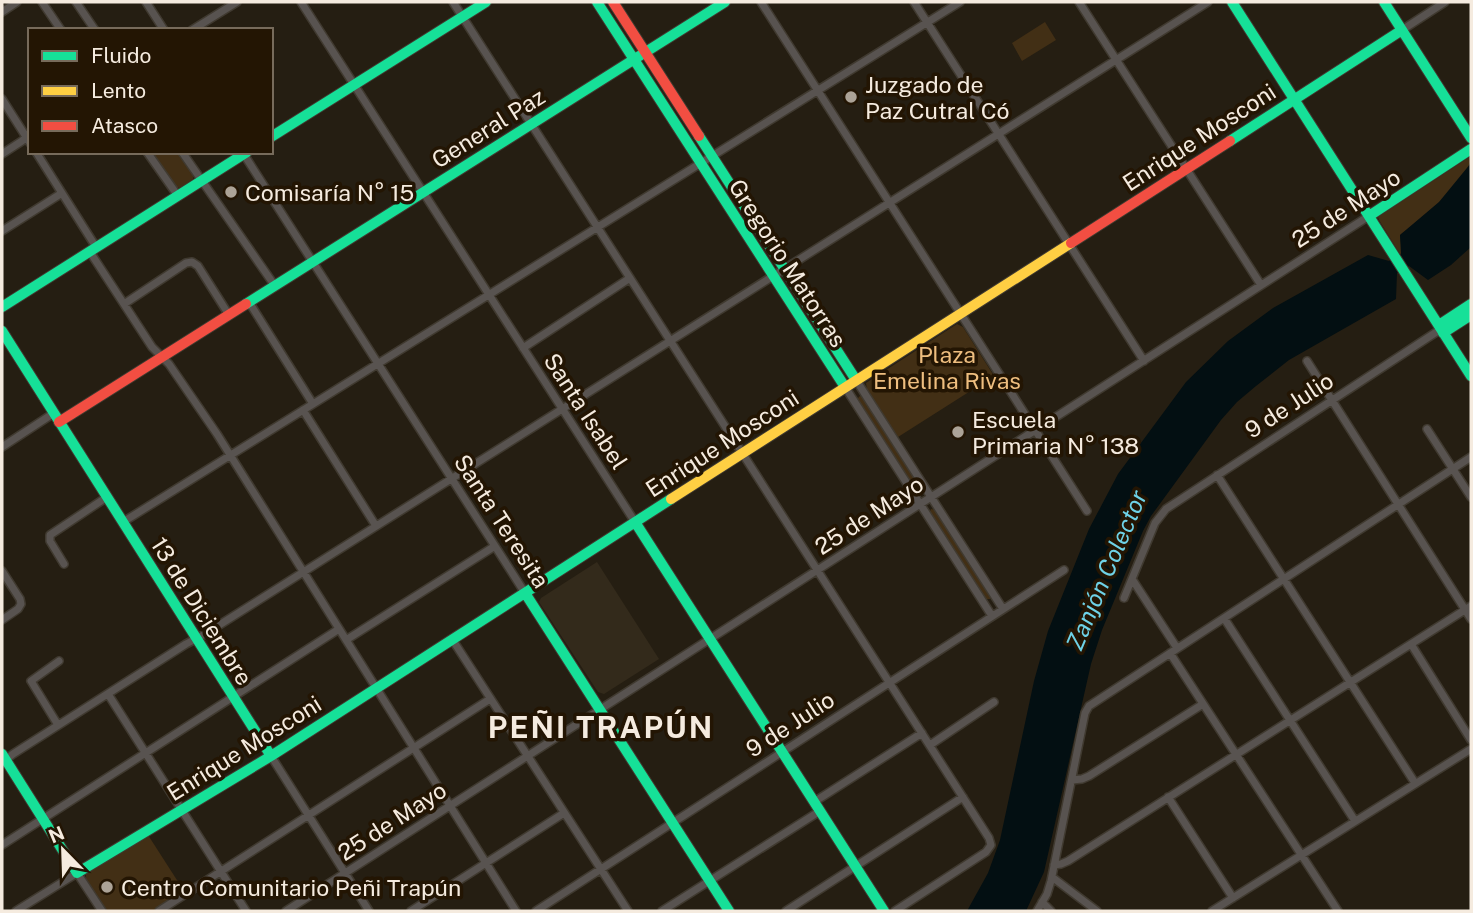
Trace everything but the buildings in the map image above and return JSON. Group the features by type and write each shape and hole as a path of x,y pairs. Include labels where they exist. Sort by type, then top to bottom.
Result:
{"main road":[{"path":"273,136 486,2"},
{"name":"Gregorio Matorras","path":"597,2 845,387"},
{"name":"Gregorio Matorras","path":"613,2 856,380"},
{"name":"General Paz","path":"57,417 162,357 725,2"},
{"path":"1232,2 1471,376"},
{"path":"1384,2 1471,138"},
{"name":"Enrique Mosconi","path":"77,873 271,756 1402,30"},
{"name":"25 de Mayo","path":"1369,216 1471,149"},
{"path":"2,307 242,154"},
{"name":"9 de Julio","path":"1441,329 1471,304"},
{"name":"9 de Julio","path":"1441,329 1471,315"},
{"name":"13 de Diciembre","path":"2,331 271,756"},
{"name":"Santa Isabel","path":"635,522 884,911"},
{"name":"Santa Teresita","path":"525,593 729,911"},
{"path":"3,759 77,873"}],"street":[{"path":"2,12 18,2"},
{"path":"41,2 60,28"},
{"path":"76,2 94,28"},
{"path":"146,2 163,28"},
{"path":"195,28 237,2"},
{"name":"Santa Isabel","path":"301,2 635,522"},
{"path":"453,2 989,838 991,845 984,854 895,911"},
{"path":"761,2 1087,511"},
{"path":"914,2 1144,361"},
{"path":"122,522 960,2"},
{"path":"1079,2 1261,285"},
{"path":"3,759 1208,2"},
{"name":"Enrique Mosconi","path":"1402,30 1446,2"},
{"path":"2,99 28,137 2,154"},
{"path":"37,154 124,304 153,349 171,366 230,455 516,911"},
{"path":"148,154 178,196"},
{"path":"183,154 275,286"},
{"name":"Santa Teresita","path":"245,154 525,593"},
{"path":"2,231 62,193"},
{"name":"25 de Mayo","path":"286,911 1369,216"},
{"path":"124,304 192,261 198,266 229,315"},
{"path":"523,348 630,278"},
{"path":"249,302 313,404"},
{"name":"9 de Julio","path":"1132,579 1160,516 1170,506 1441,329"},
{"path":"1307,360 1398,504 1468,607 1471,619"},
{"name":"Gregorio Matorras","path":"856,380 1003,609"},
{"name":"Gregorio Matorras","path":"845,387 992,616"},
{"path":"303,410 376,526"},
{"path":"2,447 57,417"},
{"path":"1427,429 1471,497"},
{"path":"1037,911 1052,877 1087,707 1471,457"},
{"path":"1217,475 1415,783"},
{"path":"64,564 49,540 50,535 107,497"},
{"path":"346,640 495,546"},
{"name":"9 de Julio","path":"536,911 1064,570"},
{"path":"2,571 21,604 2,620"},
{"path":"1124,598 1132,579"},
{"path":"1132,579 1203,704 1338,911"},
{"path":"1054,865 1068,861 1468,607"},
{"path":"1224,618 1355,821"},
{"path":"2,845 339,629"},
{"path":"452,639 628,911"},
{"path":"1411,644 1471,740"},
{"path":"58,725 30,681 59,661"},
{"path":"108,694 246,911"},
{"path":"159,911 490,699"},
{"path":"930,745 994,702"},
{"path":"1072,780 1088,776 1203,704"},
{"path":"814,802 922,733"},
{"path":"1212,911 1471,749"},
{"name":"13 de Diciembre","path":"271,756 369,911"},
{"path":"786,911 963,797"},
{"path":"1168,797 1233,898"},
{"path":"662,911 820,811"},
{"path":"411,911 564,813"},
{"path":"77,873 102,911"},
{"name":"Enrique Mosconi","path":"16,911 77,873"},
{"path":"1052,877 1097,911"},
{"path":"1042,902 1051,911"}],"shaded area":[{"path":"597,562 659,659 604,694 598,692 539,602 541,598"}],"green space":[{"path":"1045,22 1056,40 1022,61 1012,43"},
{"path":"151,154 178,154 193,174 193,179 181,188 175,187"},
{"path":"1471,156 1469,166 1454,188 1400,235 1400,254 1378,217"},
{"name":"Plaza Emelina Rivas","path":"957,324 963,327 994,376 898,437 867,390 866,383"},
{"path":"864,397 920,484 918,489 915,489 857,399"},
{"path":"931,509 936,510 991,595 990,599 985,599 929,514"},
{"path":"148,835 184,891 153,911 105,911 86,881 86,874"}],"water":[{"name":"Zanjón Colector","path":"1471,163 1471,247 1451,265 1428,280 1409,266 1397,273 1396,299 1289,360 1256,386 1221,420 1151,516 1102,630 1091,664 1044,872 1026,911 967,911 988,873 1000,840 1034,681 1048,631 1089,529 1118,474 1186,382 1228,341 1273,308 1368,255 1389,261 1401,254 1400,235 1439,202"}],"traffic: fast":[{"path":"273,136 486,2"},
{"path":"597,2 845,387"},
{"path":"246,304 725,2"},
{"path":"1232,2 1471,376"},
{"path":"1384,2 1471,138"},
{"path":"1230,141 1402,30"},
{"path":"699,136 856,380"},
{"path":"1369,216 1471,149"},
{"path":"2,307 244,154"},
{"path":"1439,325 1471,304"},
{"path":"1443,333 1471,315"},
{"path":"2,331 271,756"},
{"path":"2,754 77,873 271,756 671,499"},
{"path":"635,522 884,911"},
{"path":"525,593 729,911"}],"traffic: slow":[{"path":"671,499 1071,243"}],"traffic: jam":[{"path":"613,2 699,136"},
{"path":"1071,243 1230,141"},
{"path":"59,422 246,304"}],"place":[{"name":"Juzgado de Paz Cutral Có","path":"851,97"},
{"name":"Comisaría N° 15","path":"231,192"},
{"name":"Escuela Primaria N° 138","path":"958,432"},
{"name":"Centro Comunitario Peñi Trapún","path":"107,887"}],"district":[{"name":"PEÑI TRAPÚN","path":"601,727"}]}
